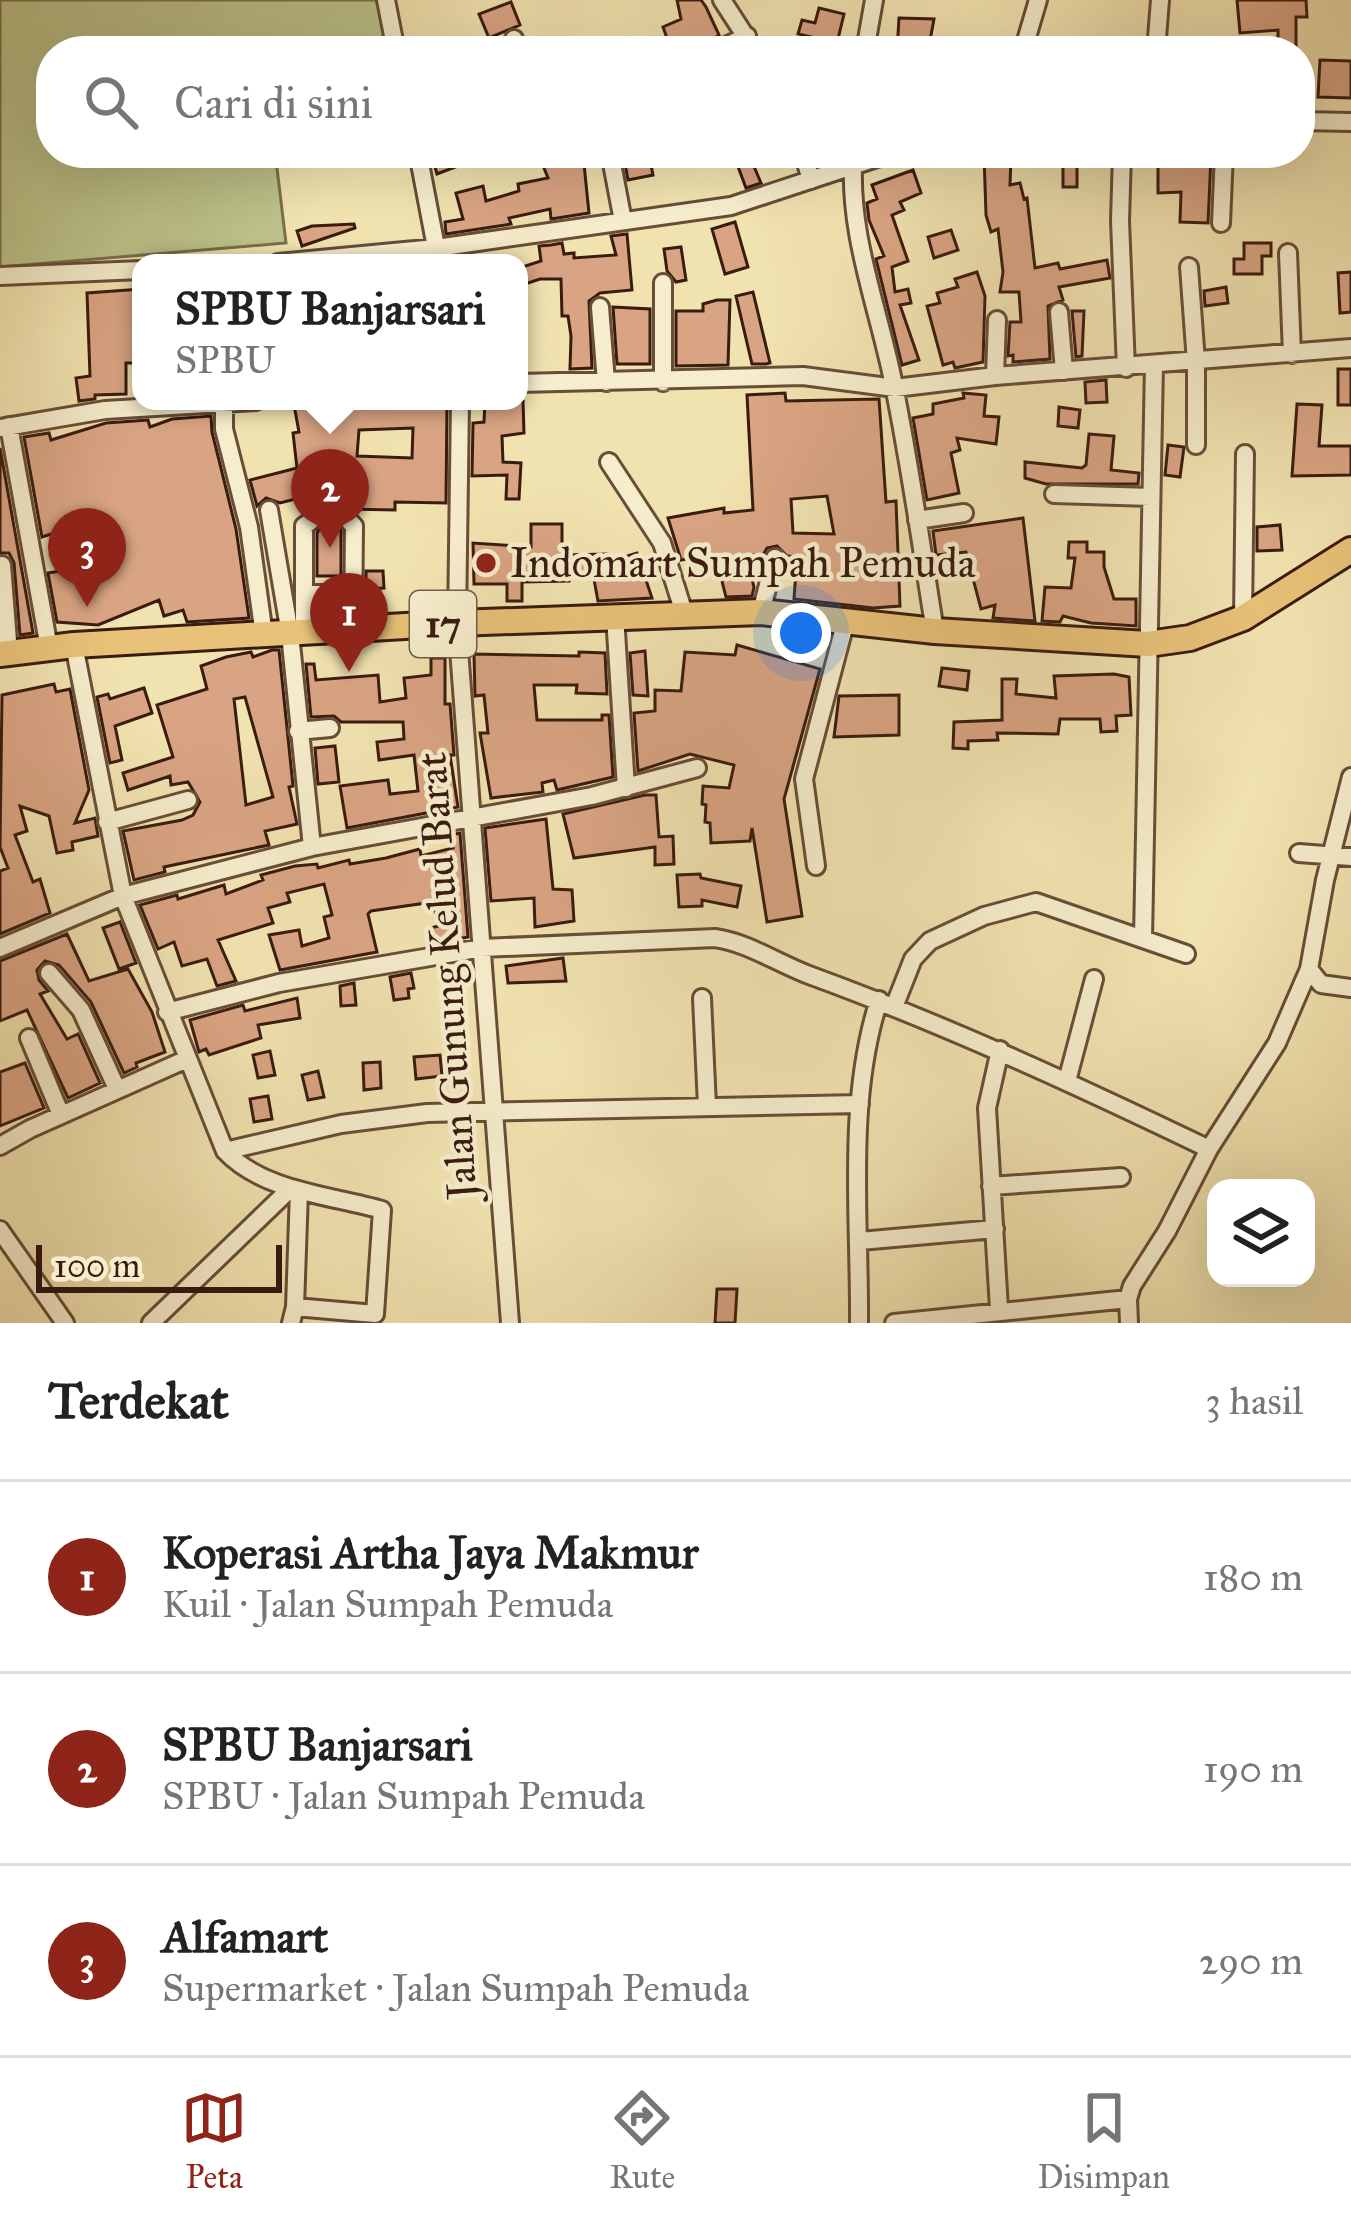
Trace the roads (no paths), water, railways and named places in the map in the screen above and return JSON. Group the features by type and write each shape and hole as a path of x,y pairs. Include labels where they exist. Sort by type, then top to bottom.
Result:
{"highway":[{"name":"17","path":"4,654 458,623 761,612 928,630 1148,644 1190,638 1243,618 1351,550"}],"street":[{"path":"386,0 393,36"},
{"path":"722,0 746,36"},
{"path":"868,36 874,0"},
{"path":"1027,36 1038,0"},
{"path":"1157,36 1160,0"},
{"path":"1315,121 1351,122"},
{"path":"421,168 437,254"},
{"path":"613,168 623,221"},
{"path":"807,168 811,180"},
{"path":"442,254 740,203 836,168"},
{"path":"854,168 866,269 895,388 917,520 928,630"},
{"path":"1122,168 1126,368"},
{"path":"1221,223 1223,168"},
{"path":"1288,253 1292,354"},
{"path":"1189,267 1196,445"},
{"path":"0,276 132,270"},
{"path":"663,283 663,382"},
{"path":"600,307 606,382"},
{"path":"1059,312 1064,371"},
{"path":"994,376 997,320"},
{"path":"528,383 793,376 895,388 1351,349"},
{"path":"1143,939 1154,364"},
{"path":"132,408 5,427 123,896 224,1150 234,1160 295,1190 382,1210 378,1310 369,1316 292,1315 295,1190"},
{"path":"224,410 224,429 249,527 286,634"},
{"name":"Jalan Gunung Kelud Barat","path":"460,410 458,623 510,1323"},
{"path":"1243,618 1245,454"},
{"path":"609,462 662,543 684,613"},
{"path":"1054,494 1151,497"},
{"path":"269,510 312,847"},
{"path":"917,520 964,513"},
{"path":"286,634 304,594 304,526 311,521"},
{"path":"349,521 354,526 352,630"},
{"path":"761,612 775,558"},
{"path":"2,565 4,654"},
{"path":"304,594 353,594"},
{"path":"615,616 626,788"},
{"path":"816,866 804,778 846,620"},
{"path":"298,731 330,728"},
{"path":"0,948 123,896 312,847 626,788 697,768"},
{"path":"1129,1323 1128,1299 1209,1149 1277,1042 1309,969 1351,777"},
{"path":"107,822 188,800"},
{"path":"1299,853 1351,856"},
{"path":"859,1323 860,1104 867,1039 914,958 930,940 1036,902 1186,954"},
{"path":"167,1012 279,983 482,948 715,938 738,941 776,963 1000,1050 1209,1149"},
{"path":"1309,969 1322,984 1351,988"},
{"path":"50,973 82,1010 117,1089"},
{"path":"1067,1081 1094,979"},
{"path":"701,998 707,1106"},
{"path":"29,1038 61,1115"},
{"path":"999,1310 987,1108 1000,1050"},
{"path":"0,1146 187,1059"},
{"path":"224,1150 340,1124 428,1113 860,1104"},
{"path":"992,1186 1121,1177"},
{"path":"151,1323 295,1190"},
{"path":"860,1241 995,1229"},
{"path":"0,1230 65,1323"},
{"path":"894,1323 1128,1299"}],"tunnel":[{"path":"311,521 349,521"}],"place":[{"name":"SPBU Banjarsari","path":"330,548"},
{"name":"Indomart Sumpah Pemuda","path":"486,563"},
{"name":"Alfamart","path":"87,607"},
{"name":"Koperasi Artha Jaya Makmur","path":"349,672"}]}
